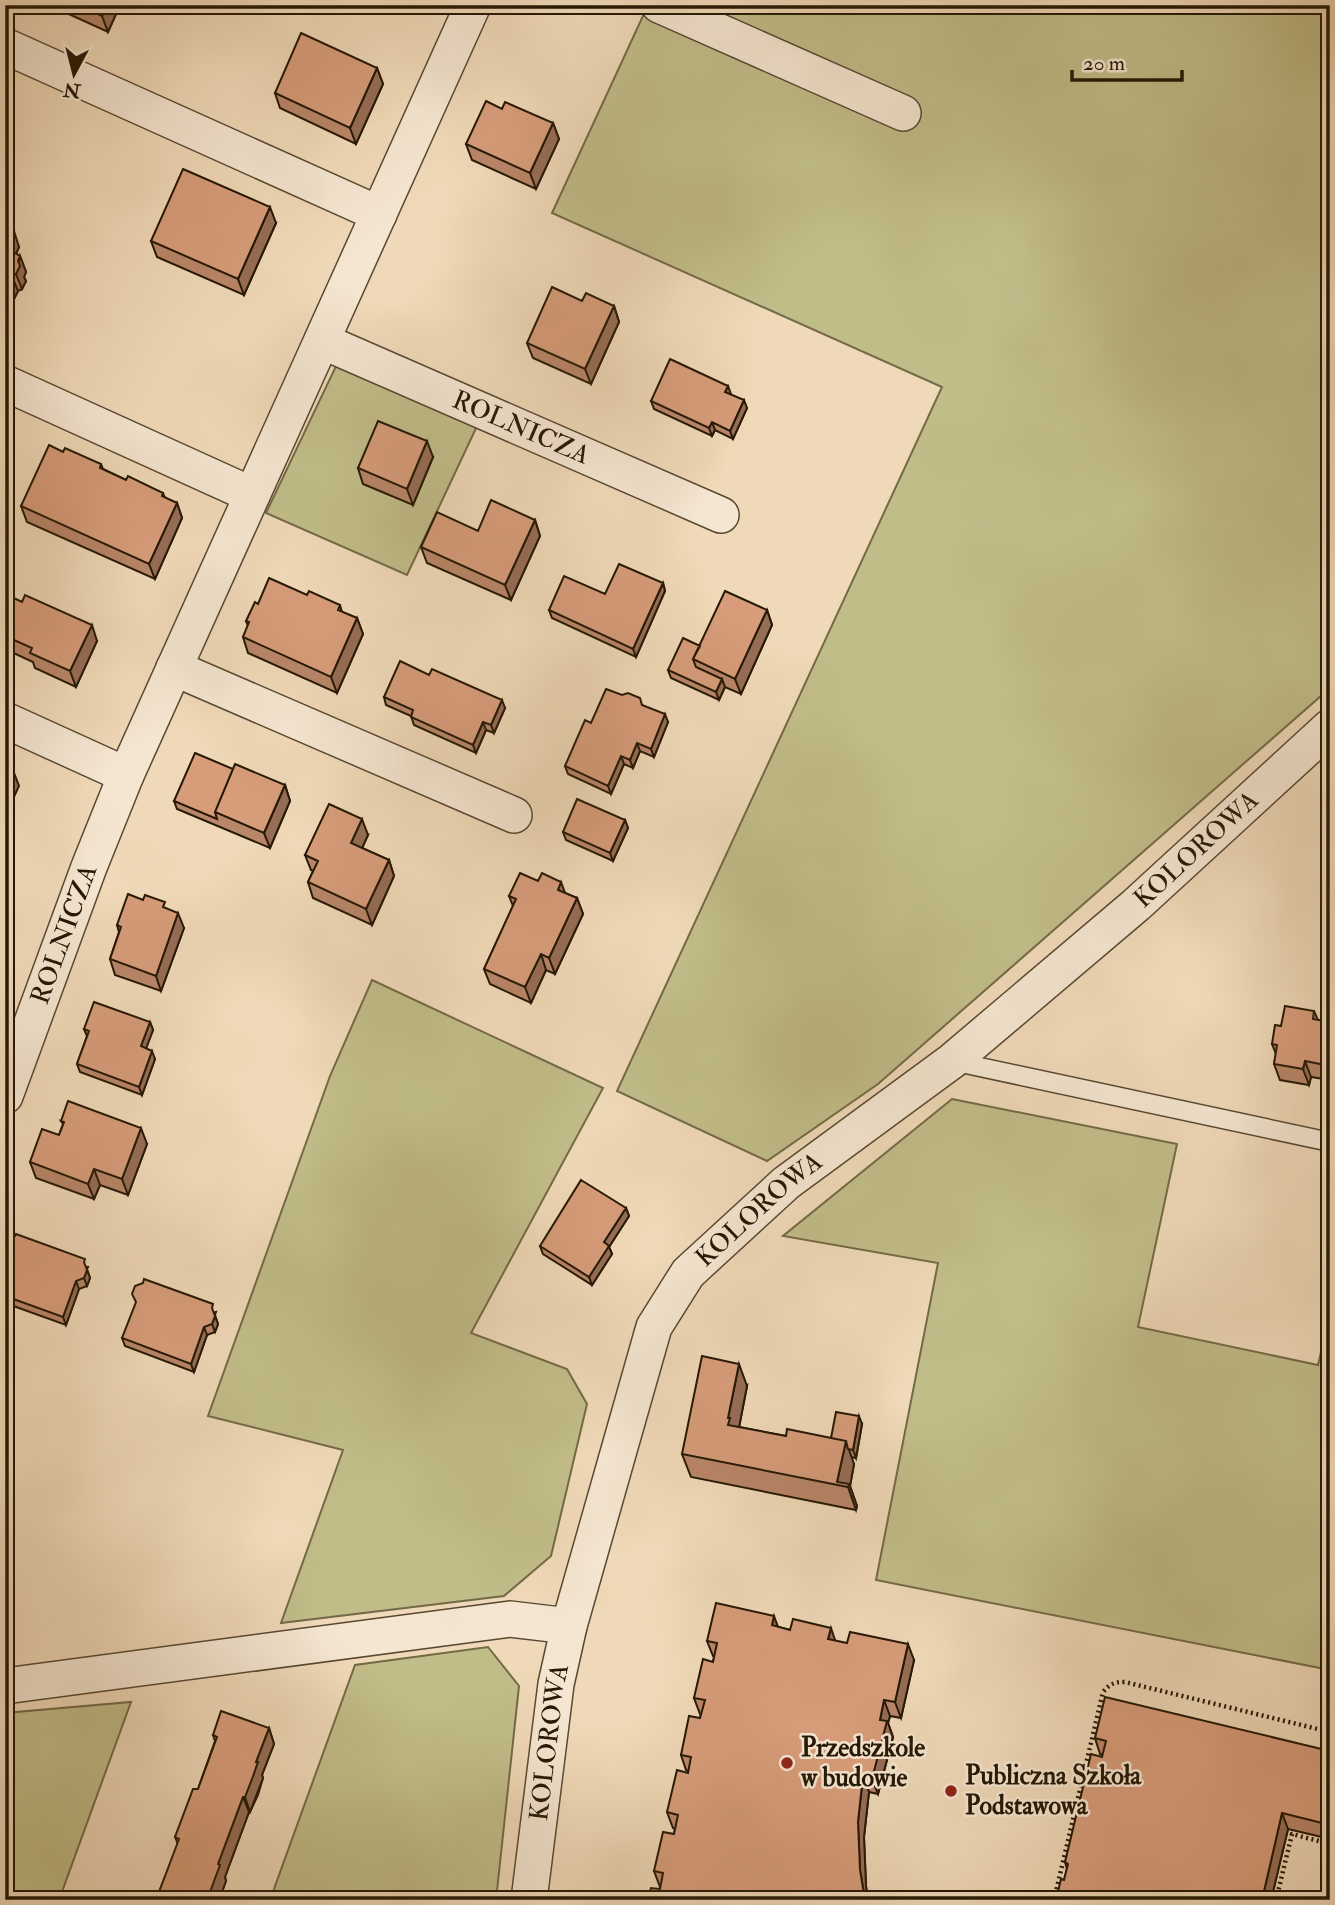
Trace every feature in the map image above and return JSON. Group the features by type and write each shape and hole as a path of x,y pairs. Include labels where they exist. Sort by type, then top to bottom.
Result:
{"street":[{"name":"ROLNICZA","path":"5,1096 89,867 126,775 473,5"},
{"path":"659,5 903,113"},
{"path":"5,46 379,214"},
{"name":"ROLNICZA","path":"321,341 721,514"},
{"path":"5,383 252,495"},
{"path":"174,668 514,815"},
{"path":"5,720 126,775"},
{"name":"KOLOROWA","path":"529,1900 556,1684 569,1626 654,1327 688,1273 786,1183 952,1062 1136,905 1330,727"},
{"path":"5,1686 510,1619 569,1626"}],"lane":[{"path":"952,1062 1330,1142"}],"path":[{"path":"1054,1900 1103,1692 1109,1685 1125,1682 1330,1732"},
{"path":"1276,1900 1292,1834 1330,1844"},
{"path":"1322,1900 1330,1896"}],"shaded area":[{"path":"648,5 1330,5 1330,688 878,1084 767,1161 617,1091 942,387 552,213"},
{"path":"337,364 478,424 407,575 266,513"},
{"path":"372,980 603,1088 471,1333 567,1369 587,1404 551,1556 504,1596 281,1623 343,1450 208,1416 330,1076"},
{"path":"952,1099 1177,1144 1138,1327 1318,1365 1330,1313 1330,1670 876,1580 938,1263 783,1236"},
{"path":"488,1647 519,1686 496,1900 270,1900 355,1665"},
{"path":"131,1702 59,1900 5,1900 5,1713"}],"building":[{"path":"78,5 107,5 102,16"},
{"path":"301,33 377,68 350,128 275,93"},
{"path":"486,101 502,109 505,102 553,123 530,173 466,144"},
{"path":"183,169 270,207 238,279 151,241"},
{"path":"5,227 14,231 9,243 13,252 20,256 20,266 5,289"},
{"path":"552,287 582,301 586,293 614,306 585,369 527,343"},
{"path":"670,359 728,386 725,392 744,400 730,431 712,422 709,428 651,401"},
{"path":"378,421 427,441 407,489 358,468"},
{"path":"49,445 63,452 65,448 101,464 100,468 126,480 128,476 177,503 149,564 21,506"},
{"path":"491,500 535,520 505,585 421,547 437,512 478,531"},
{"path":"619,564 663,583 633,649 549,610 564,576 605,594"},
{"path":"269,578 307,595 309,591 340,605 338,610 357,618 331,677 243,637 249,622 246,621 255,602 258,604"},
{"path":"725,591 767,610 735,679 693,659"},
{"path":"5,594 22,602 25,595 92,625 70,671 30,653 32,648 5,636"},
{"path":"683,638 700,646 693,659 696,667 722,679 716,692 668,670"},
{"path":"400,661 429,675 432,669 502,700 491,725 483,722 473,745 411,717 413,710 384,697"},
{"path":"606,689 640,698 642,705 665,714 651,749 637,743 630,760 621,756 608,786 565,766 585,720 591,723"},
{"path":"195,753 233,769 215,812 217,819 174,801"},
{"path":"235,764 285,785 264,833 215,812"},
{"path":"5,767 13,770 5,788"},
{"path":"577,799 625,820 610,853 563,832"},
{"path":"329,804 362,819 351,843 389,860 366,909 308,882 318,861 305,855"},
{"path":"520,873 538,881 542,873 561,882 558,890 577,898 549,958 541,954 525,987 484,969 516,899 509,896"},
{"path":"128,894 143,900 145,895 165,902 163,907 178,913 156,976 110,959 121,927 117,925"},
{"path":"94,1002 150,1022 141,1046 152,1051 139,1087 77,1064 89,1031 84,1029"},
{"path":"1285,1006 1314,1011 1313,1019 1330,1022 1330,1066 1305,1061 1303,1069 1274,1064 1277,1045 1272,1044 1275,1025 1281,1026"},
{"path":"68,1101 141,1128 122,1179 94,1169 88,1184 30,1162 42,1129 59,1135"},
{"path":"581,1180 626,1208 604,1242 609,1246 589,1277 540,1246"},
{"path":"16,1234 85,1259 87,1270 84,1278 76,1281 63,1317 5,1296 5,1263 8,1256 5,1245 7,1240"},
{"path":"144,1279 213,1304 215,1316 212,1324 204,1327 191,1364 122,1338 136,1302 132,1294 135,1286 143,1283"},
{"path":"702,1356 739,1364 728,1425 786,1436 787,1429 846,1441 837,1482 849,1484 848,1487 682,1454"},
{"path":"836,1412 859,1416 853,1450 848,1449 846,1441 831,1438"},
{"name":"Przedszkole w budowie","path":"716,1603 774,1616 772,1625 790,1630 793,1619 831,1628 828,1639 847,1643 850,1632 908,1644 895,1702 884,1700 880,1720 887,1721 872,1779 863,1776 858,1822 860,1870 865,1900 648,1900 651,1888 660,1889 663,1873 654,1871 663,1832 674,1834 678,1815 667,1812 677,1770 688,1773 691,1757 681,1755 689,1716 700,1718 705,1700 694,1698 703,1659 713,1662 717,1643 707,1641"},
{"path":"1105,1697 1330,1751 1330,1825 1282,1813 1262,1900 1056,1900 1068,1864 1065,1862 1091,1754 1102,1757 1106,1741 1095,1738"},
{"path":"221,1711 269,1728 252,1779 218,1864 220,1865 207,1900 152,1900 155,1891 159,1892 179,1839 175,1837 193,1789 198,1789 217,1737 213,1735"}],"place":[{"name":"Przedszkole w budowie","path":"787,1763"},
{"name":"Publiczna Szkoła Podstawowa","path":"951,1791"}]}
